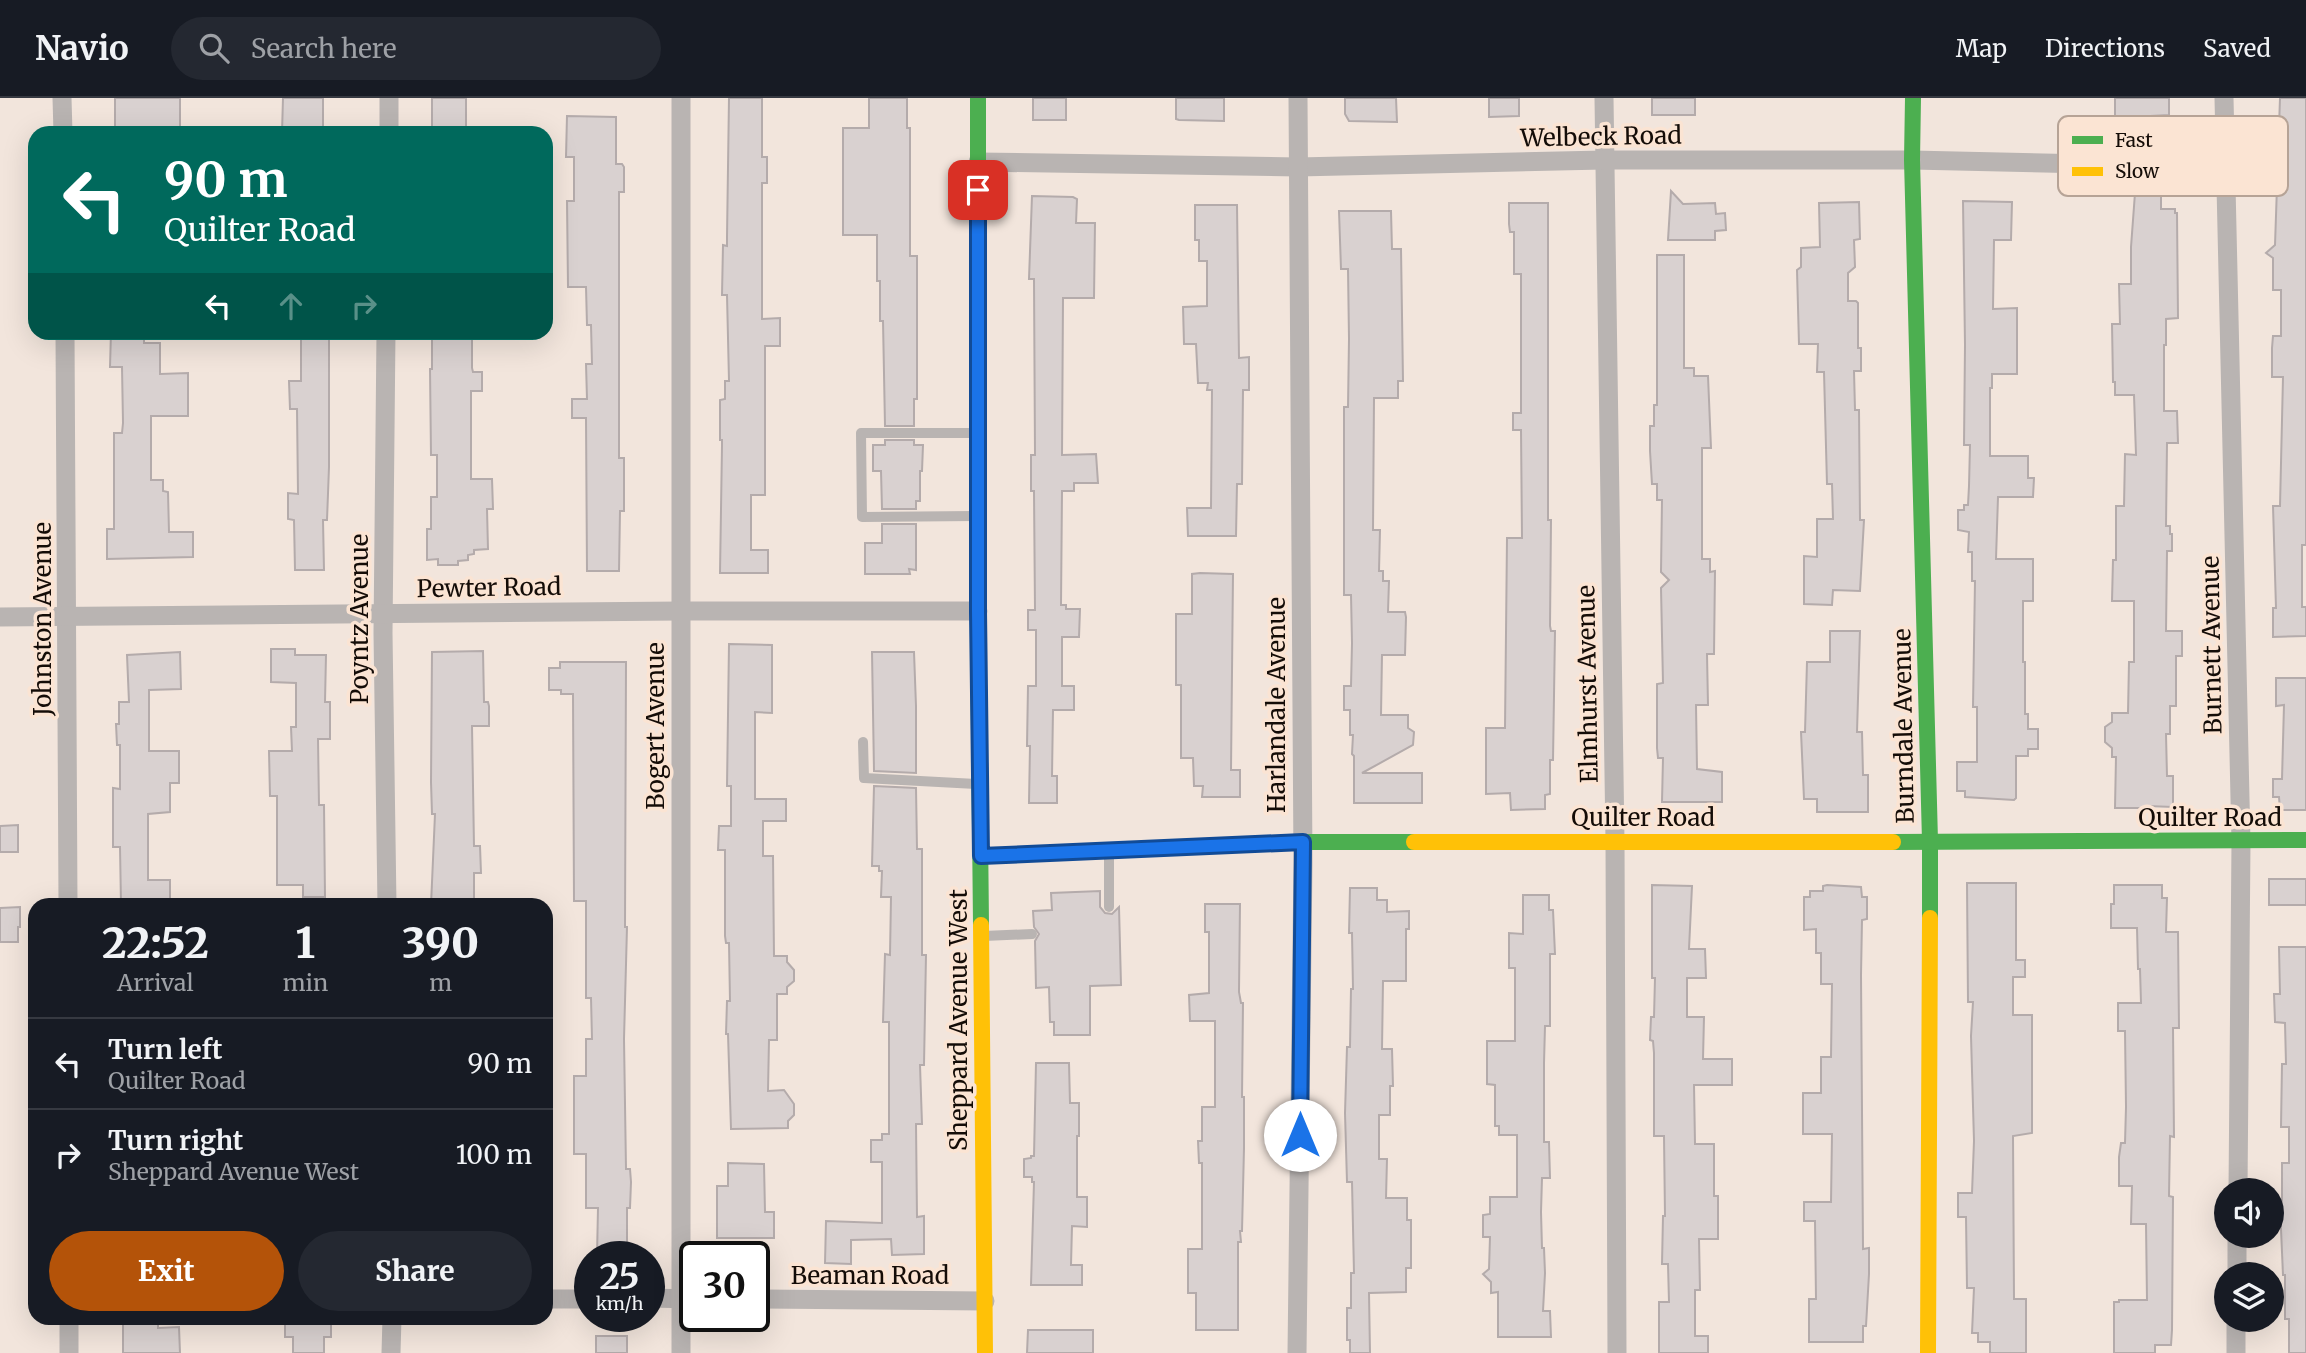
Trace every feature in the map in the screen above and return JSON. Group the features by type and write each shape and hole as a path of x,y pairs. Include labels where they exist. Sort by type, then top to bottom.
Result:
{"street":[{"path":"62,98 63,126"},
{"path":"389,98 389,126"},
{"name":"Bogert Avenue","path":"681,98 681,611 687,1241"},
{"name":"Sheppard Avenue West","path":"978,98 978,611 985,1353"},
{"name":"Harlandale Avenue","path":"1297,98 1303,842 1297,1353"},
{"name":"Elmhurst Avenue","path":"1604,98 1615,841 1617,1353"},
{"name":"Burndale Avenue","path":"1913,98 1912,160 1930,841 1928,1353"},
{"name":"Burnett Avenue","path":"2224,98 2224,116"},
{"name":"Welbeck Road","path":"978,162 1298,167 1604,160 1912,160 2058,163"},
{"name":"Burnett Avenue","path":"2226,196 2241,842 2238,1178"},
{"name":"Johnston Avenue","path":"65,340 68,898"},
{"name":"Poyntz Avenue","path":"386,340 384,614 387,898"},
{"name":"Pewter Road","path":"0,617 978,611"},
{"name":"Quilter Road","path":"981,856 1303,842 2306,840"},
{"path":"553,1299 574,1299"},
{"name":"Beaman Road","path":"770,1299 985,1301"},
{"path":"68,1325 69,1353"},
{"path":"391,1353 392,1325"},
{"name":"Bogert Avenue","path":"681,1353 684,1332"},
{"path":"2236,1332 2236,1353"}],"lane":[{"path":"978,433 861,433 862,517 978,516"},
{"path":"863,742 864,778 980,784"},
{"path":"1109,851 1109,907"},
{"path":"981,936 1032,934"}],"building":[{"path":"115,98 180,98 180,126 115,126"},
{"path":"283,98 323,98 323,126 282,126"},
{"path":"432,98 466,98 466,126 432,126"},
{"path":"729,98 762,98 762,157 767,157 767,183 762,183 762,319 780,318 780,346 765,346 765,495 751,495 751,550 768,550 768,573 720,573 720,400 725,399 725,381 729,381 727,295 722,295 723,245 727,246"},
{"path":"869,98 907,98 907,128 910,128 910,256 917,256 917,399 914,399 914,426 885,426 883,321 880,321 880,281 877,281 877,235 843,235 843,128 869,128"},
{"path":"1033,98 1066,98 1066,120 1033,120"},
{"path":"1176,98 1224,98 1224,121 1176,119"},
{"path":"1345,98 1396,98 1397,122 1349,121 1345,114"},
{"path":"1489,98 1519,98 1519,116 1489,117"},
{"path":"1652,98 1695,98 1695,115 1652,115"},
{"path":"2115,98 2169,98 2169,115 2115,116"},
{"path":"2280,98 2306,98 2306,545 2302,545 2302,607 2306,607 2306,636 2273,637 2273,608 2276,608 2273,506 2280,506 2283,377 2272,377 2273,336 2281,336 2281,290 2273,290 2273,258 2266,253 2275,245 2277,196 2288,196 2288,116 2279,116"},
{"path":"567,116 616,117 616,164 622,164 624,167 624,192 619,192 619,458 624,458 624,511 620,511 619,571 587,571 586,418 572,418 572,399 587,399 586,364 592,364 591,325 587,325 586,287 568,287 567,201 574,201 574,157 566,157"},
{"path":"1671,191 1683,204 1715,203 1716,214 1725,213 1726,230 1715,231 1715,240 1668,240"},
{"path":"1032,196 1073,197 1077,199 1076,223 1095,223 1094,298 1063,298 1062,455 1096,454 1098,483 1074,483 1074,491 1062,491 1061,605 1066,605 1066,609 1080,609 1079,637 1062,637 1062,686 1074,686 1074,710 1053,710 1052,776 1057,776 1057,803 1029,803 1028,686 1036,686 1036,630 1028,630 1028,610 1035,610 1034,491 1031,491 1031,455 1035,455 1034,279 1029,279"},
{"path":"2135,196 2161,196 2161,209 2175,209 2177,213 2178,318 2166,319 2164,345 2164,411 2177,411 2178,443 2167,443 2166,526 2170,526 2172,534 2172,551 2167,551 2166,631 2182,631 2182,656 2176,656 2176,706 2170,706 2170,734 2166,734 2167,776 2173,776 2173,807 2115,808 2116,757 2112,757 2112,748 2105,742 2105,727 2112,722 2112,713 2128,713 2129,662 2134,662 2134,601 2112,601 2113,560 2116,560 2116,506 2124,506 2125,454 2136,455 2134,395 2115,395 2113,382 2112,324 2120,324 2119,284 2131,284"},
{"path":"1963,201 2012,202 2011,240 1994,240 1993,309 2017,308 2017,374 1992,374 1990,456 2028,456 2028,478 2034,478 2033,497 1998,497 1996,559 2033,559 2033,601 2023,601 2023,662 2028,729 2038,729 2038,749 2028,749 2028,756 2016,756 2014,800 1965,797 1965,791 1957,791 1957,762 1977,762 1977,707 1973,707 1975,581 1972,581 1972,552 1968,552 1969,532 1958,530 1958,510 1964,510 1964,505 1968,505 1970,445 1964,445"},
{"path":"1859,202 1860,239 1854,240 1855,267 1848,273 1848,301 1858,303 1858,348 1861,348 1861,371 1854,371 1855,410 1859,410 1860,520 1864,520 1860,591 1833,590 1832,605 1804,604 1804,556 1817,557 1817,519 1833,519 1832,484 1827,484 1824,372 1817,372 1818,344 1799,344 1797,270 1801,267 1801,248 1820,247 1819,203"},
{"path":"1509,203 1548,203 1548,520 1551,520 1550,626 1551,631 1555,631 1553,760 1550,760 1550,794 1545,795 1545,809 1511,810 1510,793 1486,794 1486,728 1505,728 1507,538 1522,538 1521,430 1513,430 1513,413 1521,413 1521,274 1514,274 1514,232 1510,232"},
{"path":"1195,205 1237,205 1239,358 1249,357 1249,390 1243,390 1242,484 1237,484 1236,536 1188,536 1187,508 1211,508 1212,390 1207,390 1208,383 1198,383 1196,344 1184,344 1183,307 1207,306 1207,261 1199,261 1199,240 1195,240"},
{"path":"1339,211 1391,211 1392,249 1401,249 1403,381 1398,381 1398,398 1374,398 1373,530 1380,530 1379,571 1383,571 1383,581 1389,581 1388,612 1405,612 1406,617 1405,655 1382,655 1381,715 1408,715 1408,728 1414,732 1413,745 1362,773 1422,773 1422,803 1354,803 1353,735 1350,735 1350,710 1344,710 1344,686 1351,686 1352,643 1351,595 1344,595 1344,407 1348,407 1349,339 1348,269 1341,269"},
{"path":"1657,255 1684,255 1684,368 1694,368 1694,376 1708,376 1711,448 1702,448 1702,559 1710,559 1710,572 1715,571 1714,654 1707,654 1708,705 1696,705 1697,769 1722,772 1722,802 1662,802 1663,758 1658,758 1657,748 1657,684 1663,683 1661,588 1669,580 1661,572 1662,500 1657,500 1657,484 1652,484 1650,451 1650,426 1654,426 1654,405 1657,405"},
{"path":"111,340 144,340 144,343 160,343 160,374 188,373 188,416 151,416 151,480 163,480 163,491 168,492 169,532 193,532 193,557 107,559 107,529 114,529 114,433 122,433 123,423 122,367 110,367"},
{"path":"301,340 329,340 329,467 327,520 323,520 324,570 295,570 294,520 288,519 288,493 298,494 297,409 290,409 289,381 301,381"},
{"path":"432,340 472,340 472,368 473,372 482,372 482,391 471,391 471,479 492,479 493,509 487,509 488,549 474,550 474,554 468,555 468,560 458,561 458,565 438,565 438,559 427,560 431,497 437,497 437,455 431,455"},
{"path":"885,440 914,440 914,445 923,445 920,501 916,501 916,509 882,509 881,471 873,471 873,445 885,445"},
{"path":"882,524 916,524 916,570 909,569 910,574 865,574 865,543 882,543"},
{"path":"1192,574 1233,574 1231,770 1240,770 1240,797 1202,797 1203,786 1194,786 1193,758 1181,758 1181,685 1176,685 1176,614 1192,614"},
{"path":"1830,631 1860,631 1857,732 1862,732 1863,775 1868,775 1868,812 1817,812 1817,799 1804,799 1801,732 1805,732 1807,662 1830,662"},
{"path":"729,644 772,645 772,713 755,712 755,799 786,799 786,821 763,821 763,856 773,856 774,956 787,956 787,962 794,970 794,981 787,987 787,994 777,994 777,1040 769,1040 768,1091 784,1090 794,1104 794,1115 788,1121 788,1128 731,1129 726,1034 727,1001 730,1001 729,943 726,943 725,936 725,850 718,850 719,826 731,826 731,786 727,786"},
{"path":"271,649 295,649 295,655 326,655 325,702 330,702 330,739 318,739 319,805 324,805 325,897 303,897 303,885 277,885 277,796 270,796 269,751 292,751 291,727 296,727 296,683 271,682"},
{"path":"483,651 484,702 488,702 489,706 489,726 472,726 474,846 480,846 481,873 474,873 474,898 431,898 435,814 432,814 431,782 432,652"},
{"path":"180,652 181,689 149,690 149,751 179,751 179,783 170,783 170,812 148,814 148,880 170,880 170,898 121,898 120,847 113,847 113,788 120,789 120,745 117,745 116,724 119,724 119,702 129,702 127,655"},
{"path":"872,652 914,652 916,773 874,771"},
{"path":"560,662 626,662 627,927 624,1039 626,1169 630,1169 631,1182 630,1208 627,1208 627,1241 597,1241 598,1208 586,1208 586,1154 574,1154 574,1076 586,1076 586,1039 592,1039 591,998 586,998 586,901 574,901 573,694 549,690 549,668 560,668"},
{"path":"2276,678 2306,678 2306,810 2280,810 2279,797 2273,797 2273,779 2282,779 2284,705 2276,706"},
{"path":"874,786 916,788 917,849 922,849 922,955 926,955 924,1065 920,1065 922,1124 916,1124 917,1217 924,1216 924,1254 892,1255 891,1239 851,1240 851,1264 825,1263 826,1221 882,1223 882,1162 871,1162 871,1140 882,1140 882,1134 889,1134 889,1022 883,1022 885,954 890,955 891,897 881,897 882,871 879,871 879,866 872,866"},
{"path":"18,825 18,852 0,852 0,826"},
{"path":"2269,879 2306,879 2306,905 2269,905"},
{"path":"1967,883 2016,883 2016,960 2025,960 2025,977 2013,977 2013,1015 2032,1015 2032,1133 2013,1136 2014,1299 2026,1299 2026,1353 1990,1353 1990,1342 1978,1342 1978,1333 1972,1333 1974,1288 1967,1288 1966,1217 1958,1217 1958,1193 1972,1193 1974,1141 1971,1036 1973,1002 1968,1002"},
{"path":"1652,885 1692,886 1689,949 1705,949 1706,978 1687,978 1687,1017 1704,1017 1703,1059 1732,1059 1732,1085 1694,1085 1695,1144 1714,1144 1714,1196 1718,1196 1718,1239 1699,1239 1700,1290 1695,1290 1695,1336 1708,1336 1708,1353 1659,1353 1659,1302 1669,1302 1668,1264 1662,1264 1665,1216 1664,1136 1654,1136 1654,1053 1653,1041 1650,1040 1651,1017 1654,1017 1655,978 1652,978"},
{"path":"2114,885 2162,885 2162,898 2167,898 2166,932 2178,932 2179,1028 2173,1028 2174,1137 2170,1136 2169,1196 2173,1197 2172,1330 2171,1345 2155,1345 2155,1353 2114,1353 2114,1302 2147,1300 2146,1224 2131,1224 2132,1186 2119,1186 2119,1157 2121,1143 2125,1143 2126,1107 2125,1031 2118,1031 2118,1003 2141,1003 2137,928 2111,928"},
{"path":"1823,886 1861,887 1862,897 1867,897 1867,919 1862,920 1861,975 1863,1249 1869,1248 1869,1274 1863,1342 1809,1342 1809,1299 1816,1299 1815,1221 1804,1221 1804,1202 1831,1202 1832,1134 1803,1134 1803,1093 1821,1093 1821,1057 1831,1057 1832,984 1821,984 1821,953 1816,953 1816,929 1804,930 1804,897 1810,897 1810,891 1823,891"},
{"path":"1350,888 1377,888 1377,900 1387,900 1387,912 1409,911 1409,929 1406,929 1406,981 1383,981 1382,1049 1392,1049 1393,1086 1390,1086 1390,1115 1379,1115 1379,1159 1387,1159 1386,1198 1407,1198 1407,1220 1411,1220 1411,1268 1406,1268 1406,1292 1369,1293 1370,1353 1350,1353 1350,1340 1347,1340 1347,1308 1351,1308 1351,1273 1354,1273 1352,1182 1347,1182 1345,1113 1347,1047 1350,1047 1353,989 1352,933 1349,933"},
{"path":"1100,891 1100,907 1105,913 1112,914 1119,907 1121,985 1090,986 1090,1035 1054,1035 1054,1022 1050,1022 1049,987 1036,988 1035,941 1039,934 1034,927 1033,911 1052,910 1051,893"},
{"path":"1523,895 1549,895 1549,910 1553,910 1555,954 1550,954 1550,1026 1545,1026 1544,1063 1544,1142 1549,1142 1550,1178 1542,1178 1541,1212 1545,1273 1543,1311 1550,1311 1551,1337 1498,1337 1498,1292 1491,1293 1491,1282 1483,1274 1489,1269 1490,1237 1483,1237 1483,1215 1490,1214 1490,1197 1517,1197 1517,1135 1499,1135 1499,1126 1495,1126 1495,1085 1487,1084 1487,1041 1515,1041 1515,968 1509,968 1509,933 1523,934"},
{"path":"1205,904 1240,904 1239,992 1243,1003 1244,1148 1242,1231 1241,1242 1238,1242 1238,1330 1196,1330 1196,1293 1188,1293 1188,1249 1202,1249 1202,1163 1199,1163 1198,1141 1202,1141 1202,1107 1215,1107 1215,1021 1190,1021 1189,995 1209,993 1209,932 1205,932"},
{"path":"20,907 18,942 0,942 0,908"},
{"path":"2279,947 2306,947 2306,1353 2289,1353 2289,1319 2285,1319 2282,1163 2289,1163 2289,1127 2281,1127 2282,1064 2286,1064 2285,1023 2275,1022 2274,994 2280,994"},
{"path":"1036,1063 1069,1063 1070,1103 1079,1103 1077,1197 1087,1197 1087,1227 1072,1226 1071,1265 1082,1265 1082,1285 1031,1285 1034,1182 1032,1177 1024,1177 1024,1159 1034,1156"},
{"path":"728,1163 764,1164 765,1212 774,1212 774,1238 717,1238 717,1186 728,1186"},
{"path":"123,1325 179,1327 180,1353 123,1353"},
{"path":"285,1325 331,1325 331,1337 324,1337 324,1353 293,1353 293,1337 285,1337"},
{"path":"1028,1330 1093,1330 1093,1353 1027,1353"},
{"path":"596,1336 627,1336 627,1353 596,1353"}],"traffic: fast":[{"path":"978,98 981,925"},
{"path":"1913,98 1912,160 1930,918"},
{"path":"1893,842 2306,840"},
{"path":"981,856 1303,842 1414,842"}],"traffic: slow":[{"path":"1414,842 1893,842"},
{"path":"1928,1353 1930,918"},
{"path":"981,925 985,1353"}],"route":[{"path":"978,190 981,856 1303,842 1300,1135"}]}
